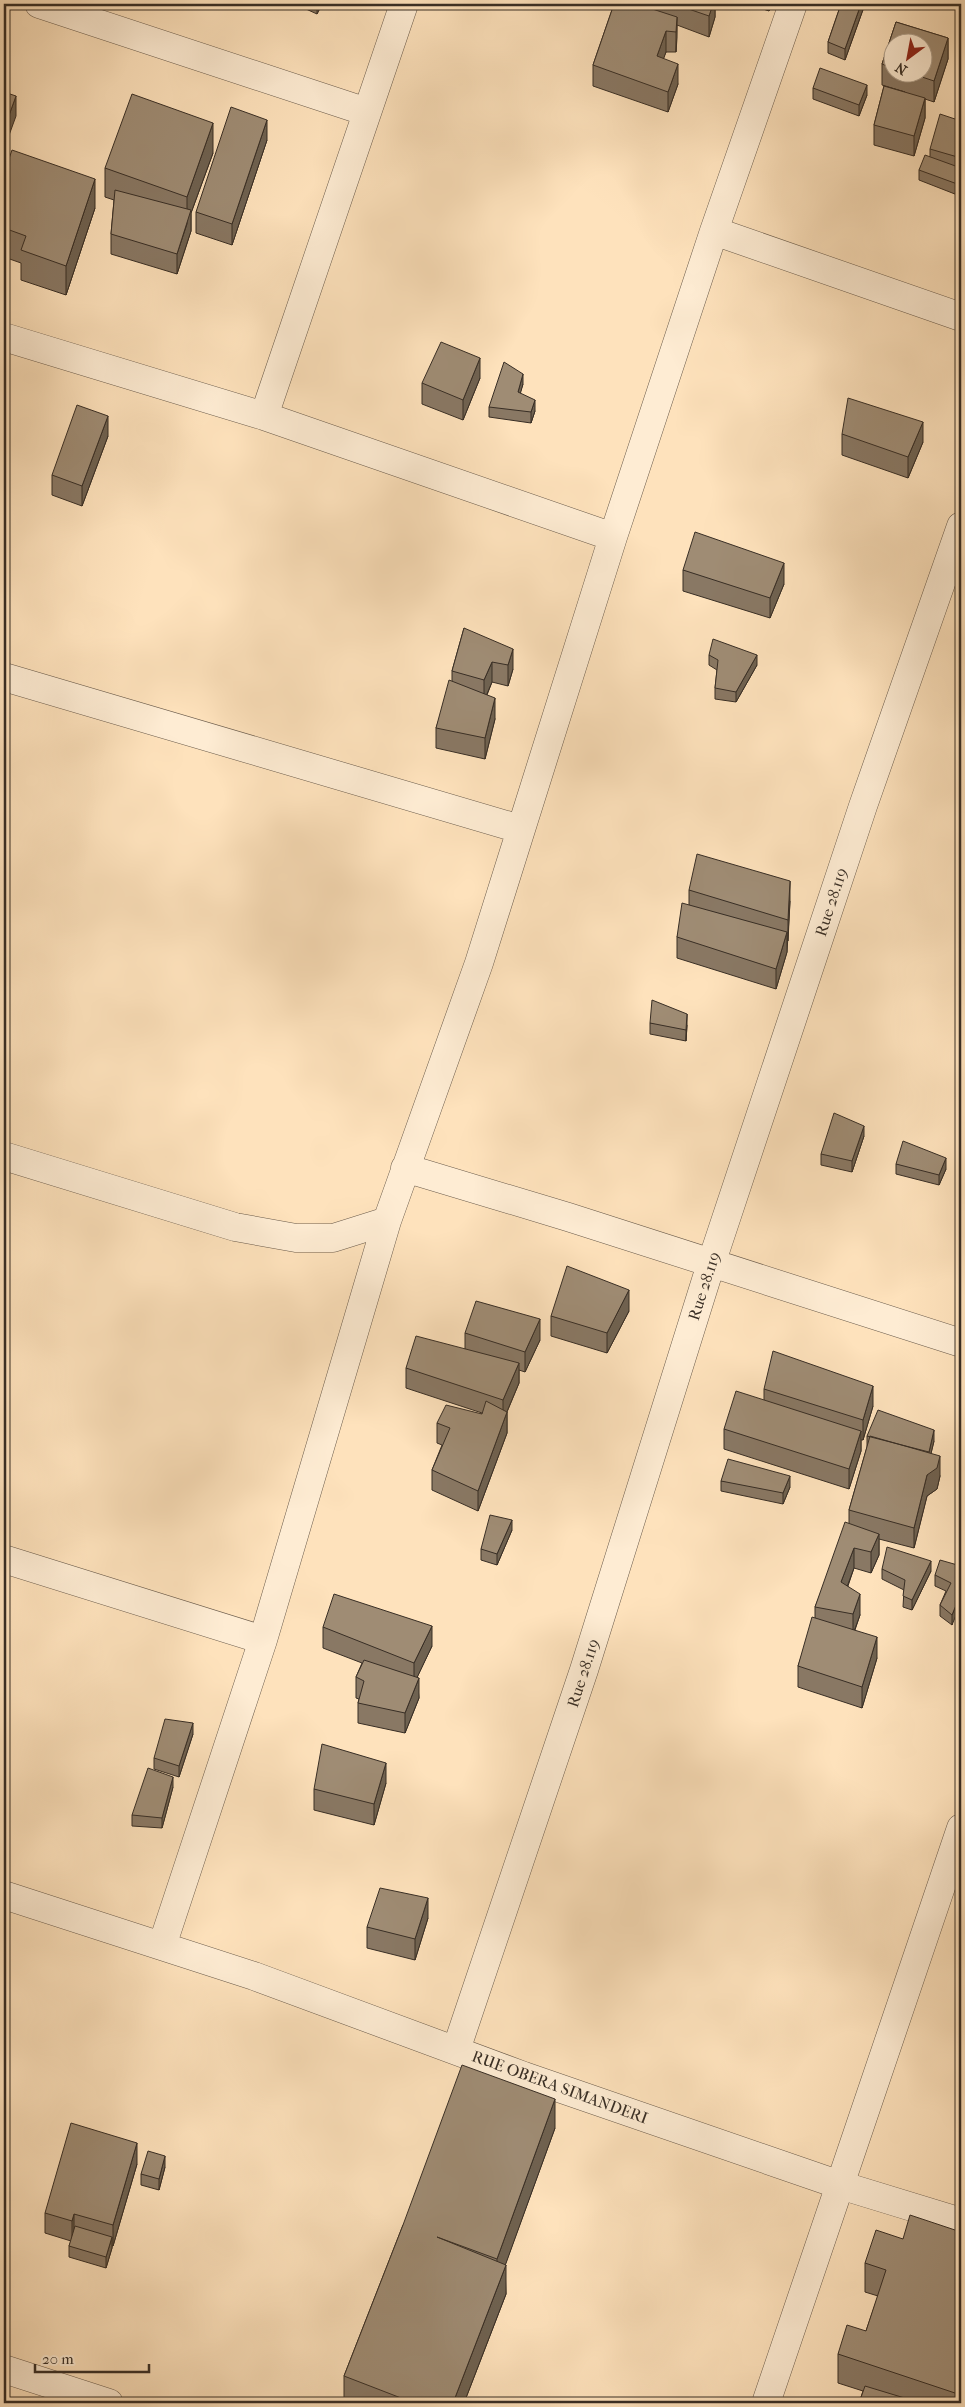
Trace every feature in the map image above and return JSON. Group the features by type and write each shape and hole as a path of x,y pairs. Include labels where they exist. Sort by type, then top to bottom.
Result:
{"street":[{"path":"39,4 367,112"},
{"path":"264,416 404,4"},
{"path":"4,1895 162,1946 264,1640 405,1168 479,963 613,537 714,231 793,4"},
{"path":"714,231 961,317"},
{"path":"4,337 264,416 613,537"},
{"name":"Rue 28.119","path":"456,2050 584,1670 711,1264 863,806 961,526"},
{"path":"4,677 520,829"},
{"path":"4,1156 235,1227 296,1238 333,1238 388,1221"},
{"path":"405,1168 568,1217 961,1343"},
{"path":"4,1559 264,1640"},
{"path":"766,2403 961,1828"},
{"name":"RUE OBERA SIMANDERI","path":"162,1946 264,1979 524,2076 840,2185 961,2222"},
{"path":"4,2369 106,2403"}],"building":[{"path":"614,4 637,4 677,17 676,32 666,31 657,56 678,64 668,92 593,65"},
{"path":"674,4 713,4 709,16"},
{"path":"841,4 861,4 845,49 828,42"},
{"path":"896,22 928,32 893,32"},
{"path":"932,33 948,38 934,81 932,80"},
{"path":"820,68 867,85 859,105 813,88"},
{"path":"884,86 925,98 914,136 874,125"},
{"path":"4,92 16,96 4,129"},
{"path":"132,94 213,123 187,197 105,168"},
{"path":"231,107 267,120 232,224 196,212"},
{"path":"940,114 961,121 961,158 930,149"},
{"path":"12,150 95,179 66,266 21,250 26,236 4,228 4,173"},
{"path":"925,155 961,168 960,185 919,170"},
{"path":"115,190 191,210 177,254 111,234"},
{"path":"441,342 480,358 463,400 422,383"},
{"path":"504,362 523,374 518,392 535,400 531,412 489,407"},
{"path":"848,398 923,422 908,457 842,434"},
{"path":"77,405 108,416 82,486 52,475"},
{"path":"695,532 784,563 770,598 683,570"},
{"path":"464,628 513,649 508,665 492,662 484,680 452,671"},
{"path":"713,639 757,655 736,692 715,688 718,660 709,655"},
{"path":"449,680 495,698 485,738 436,728"},
{"path":"697,854 790,881 788,920 689,890"},
{"path":"682,903 787,932 776,969 677,937"},
{"path":"652,1000 687,1014 686,1030 650,1023"},
{"path":"834,1113 864,1126 852,1161 821,1154"},
{"path":"903,1141 946,1158 939,1175 896,1164"},
{"path":"567,1266 629,1290 607,1333 551,1316"},
{"path":"476,1301 540,1319 525,1352 465,1333"},
{"path":"416,1336 519,1363 503,1400 406,1368"},
{"path":"773,1351 873,1386 863,1420 764,1389"},
{"path":"736,1391 861,1431 849,1469 724,1429"},
{"path":"486,1401 507,1412 478,1491 432,1470 450,1428 437,1423 446,1405 482,1414"},
{"path":"878,1410 934,1430 929,1452 867,1436"},
{"path":"870,1436 940,1456 937,1468 927,1475 914,1528 849,1510"},
{"path":"728,1459 790,1476 783,1493 721,1481"},
{"path":"490,1515 512,1520 497,1554 481,1549"},
{"path":"845,1522 879,1534 871,1552 854,1548 841,1582 860,1594 853,1614 815,1607"},
{"path":"887,1547 931,1561 912,1600 903,1596 905,1580 882,1569"},
{"path":"940,1560 961,1566 961,1593 952,1615 940,1605 951,1583 935,1575"},
{"path":"334,1594 432,1626 414,1663 323,1627"},
{"path":"812,1617 877,1637 862,1687 798,1666"},
{"path":"364,1660 419,1678 405,1713 358,1703 364,1681 356,1677"},
{"path":"165,1719 193,1723 179,1766 154,1758"},
{"path":"322,1744 386,1763 374,1804 314,1789"},
{"path":"148,1768 173,1777 162,1818 132,1815"},
{"path":"380,1888 428,1898 415,1939 367,1927"},
{"path":"462,2065 555,2099 497,2259 437,2237 506,2265 453,2403 414,2403 344,2376 403,2225"},
{"path":"71,2123 137,2143 113,2225 74,2214 72,2221 45,2213"},
{"path":"148,2151 165,2156 159,2179 141,2174"},
{"path":"910,2215 961,2232 961,2395 838,2354 847,2325 866,2331 886,2270 865,2263 876,2230 903,2239"},
{"path":"75,2226 112,2237 106,2257 69,2246"},
{"path":"865,2386 921,2403 859,2403"}]}
